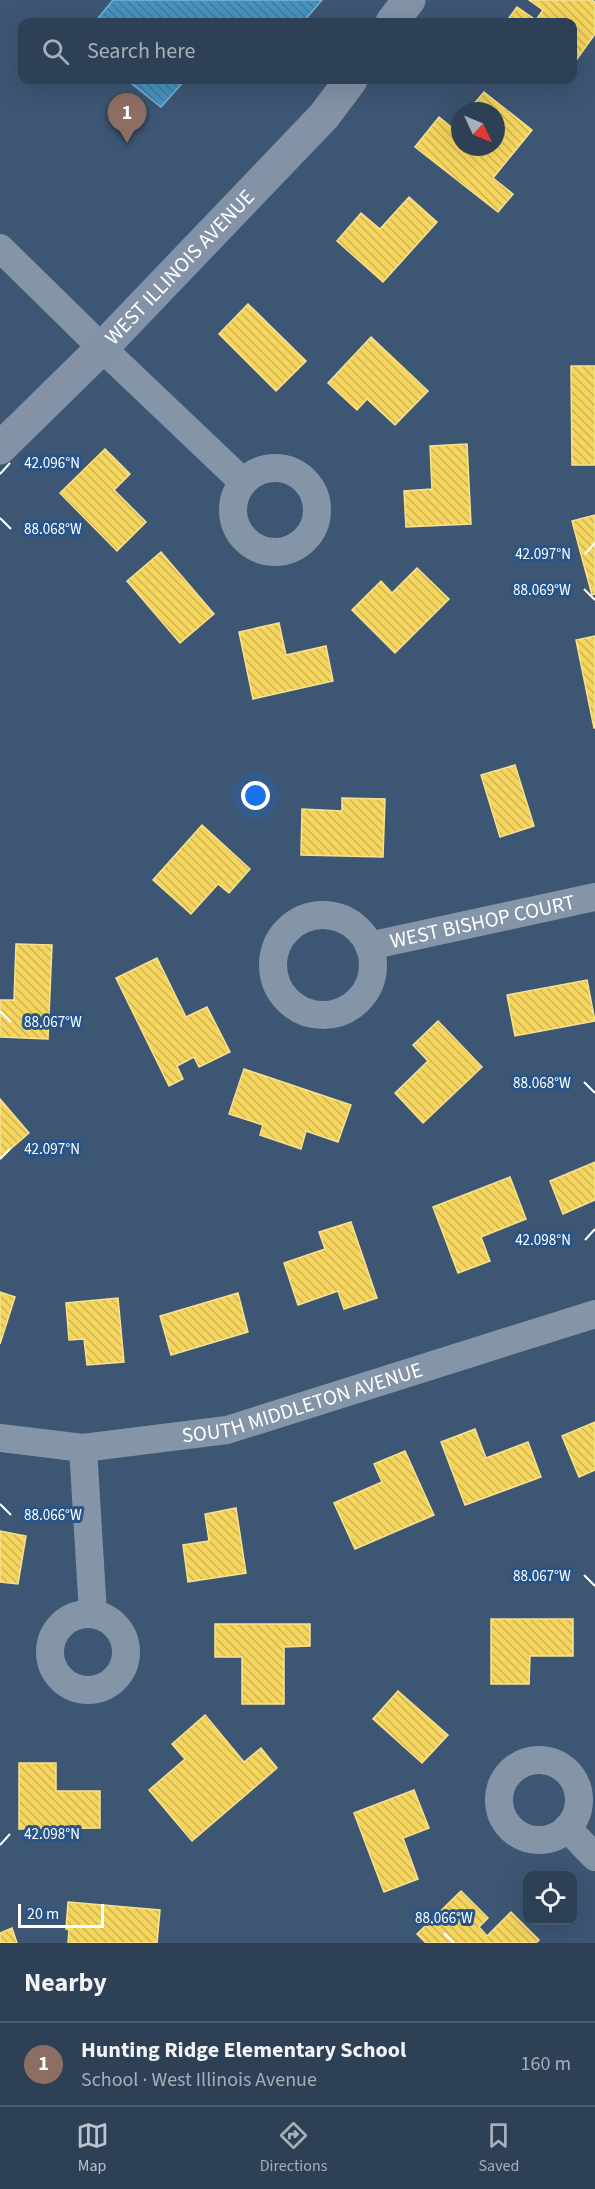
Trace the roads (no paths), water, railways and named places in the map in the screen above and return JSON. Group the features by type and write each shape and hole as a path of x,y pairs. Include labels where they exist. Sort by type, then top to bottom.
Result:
{"main road":[{"path":"395,18 409,0"},
{"name":"WEST ILLINOIS AVENUE","path":"0,448 102,348 324,116 348,84"}],"street":[{"path":"0,248 243,482"},
{"name":"WEST BISHOP COURT","path":"369,946 595,897"},
{"name":"SOUTH MIDDLETON AVENUE","path":"0,1438 83,1448 227,1430 595,1314"},
{"path":"83,1448 93,1613"},
{"path":"567,1828 595,1857"}],"place":[{"name":"Hunting Ridge Elementary School","path":"127,143"}]}
